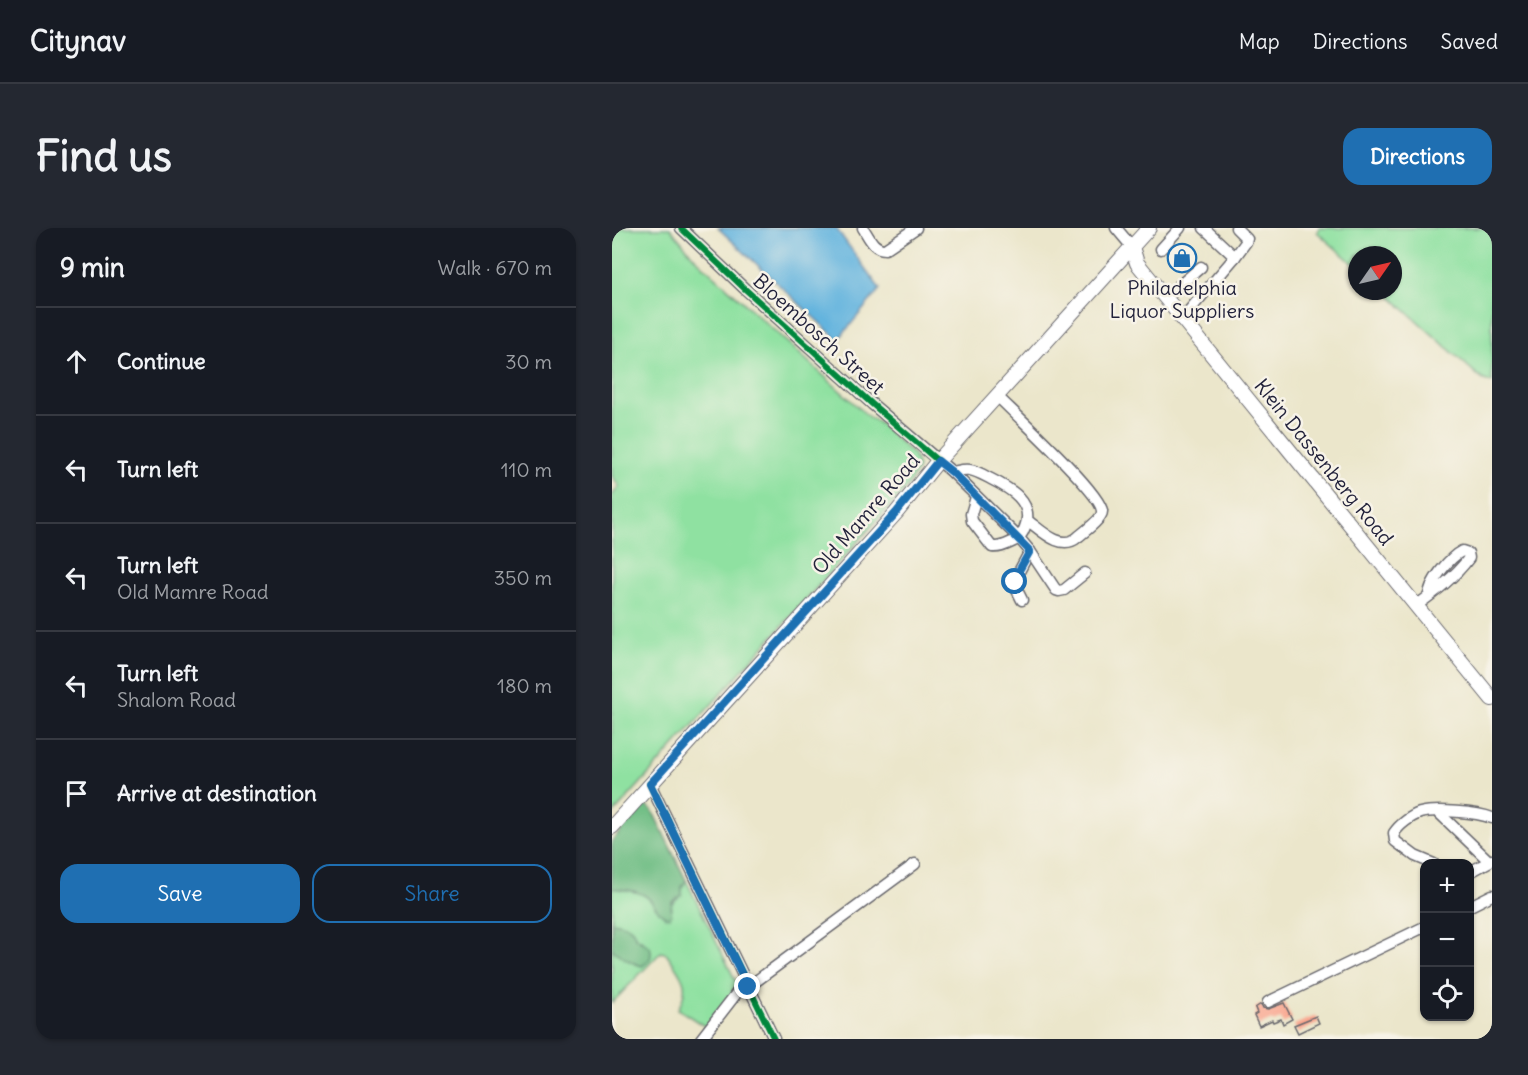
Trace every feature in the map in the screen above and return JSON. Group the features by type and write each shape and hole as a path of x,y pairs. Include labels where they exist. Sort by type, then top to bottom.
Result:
{"main road":[{"name":"Old Mamre Road","path":"612,827 896,513 938,461 1149,228"},
{"name":"Klein Dassenberg Road","path":"1132,247 1137,263 1492,699"}],"street":[{"name":"Bloembosch Street","path":"681,228 872,404 952,472 1019,538 1056,590 1064,590 1085,573"},
{"path":"863,228 875,246 885,249 916,228"},
{"path":"1116,228 1132,247"},
{"path":"1161,249 1180,228"},
{"path":"1204,228 1235,257"},
{"path":"1182,319 1246,242 1247,239 1236,228"},
{"path":"1165,297 1201,267"},
{"path":"997,396 1081,480 1098,501 1102,510 1100,517 1068,543 1057,541 1027,520"},
{"path":"952,472 973,470 1008,488 1018,496 1024,504 1027,520 1019,538 1000,547 992,547 971,518 976,497"},
{"path":"1022,600 1015,586 1015,579 1030,551"},
{"path":"1416,606 1429,596"},
{"path":"650,784 774,1039"},
{"path":"1438,812 1491,860 1474,870"},
{"path":"1422,859 1395,841 1394,833 1397,828 1417,814 1467,813 1492,818"},
{"path":"701,1039 747,984 915,864"},
{"path":"1474,904 1492,895"},
{"path":"1268,1002 1420,929"}],"green space":[{"path":"612,228 670,228 695,258 870,418 878,422 914,455 918,468 908,486 612,815 612,496 619,486 612,476"},
{"path":"1320,228 1492,228 1492,383 1482,379 1394,300 1402,300 1402,246 1348,246 1348,259 1317,232"},
{"path":"644,804 652,810 686,880 682,887 682,895 672,902 670,917 661,913 649,899 641,894 612,888 612,841"},
{"path":"686,880 739,988 707,1026 678,1009 684,993 683,980 667,954 661,952 612,1003 612,949 625,959 642,966 649,960 643,941 637,938 628,927 612,922 612,888 642,893 665,917 672,909 671,904 678,898"},
{"path":"612,922 630,928 635,937 650,947 651,956 645,964 642,966 634,963 612,949"}],"water":[{"path":"718,228 836,228 880,289 838,340"}],"building":[{"path":"1284,1003 1292,1019 1283,1024 1281,1019 1273,1022 1272,1020 1259,1026 1254,1015 1257,1013 1255,1008 1261,1004 1263,1008 1268,1009"},
{"path":"1316,1016 1319,1023 1298,1033 1294,1025"}],"cycle path":[{"path":"681,228 745,289 938,461"},
{"path":"650,784 774,1039"}],"place":[{"name":"Philadelphia Liquor Suppliers","path":"1182,258"}],"route":[{"path":"748,987 650,784 896,513 938,461 952,472 1030,551 1015,582"}]}
